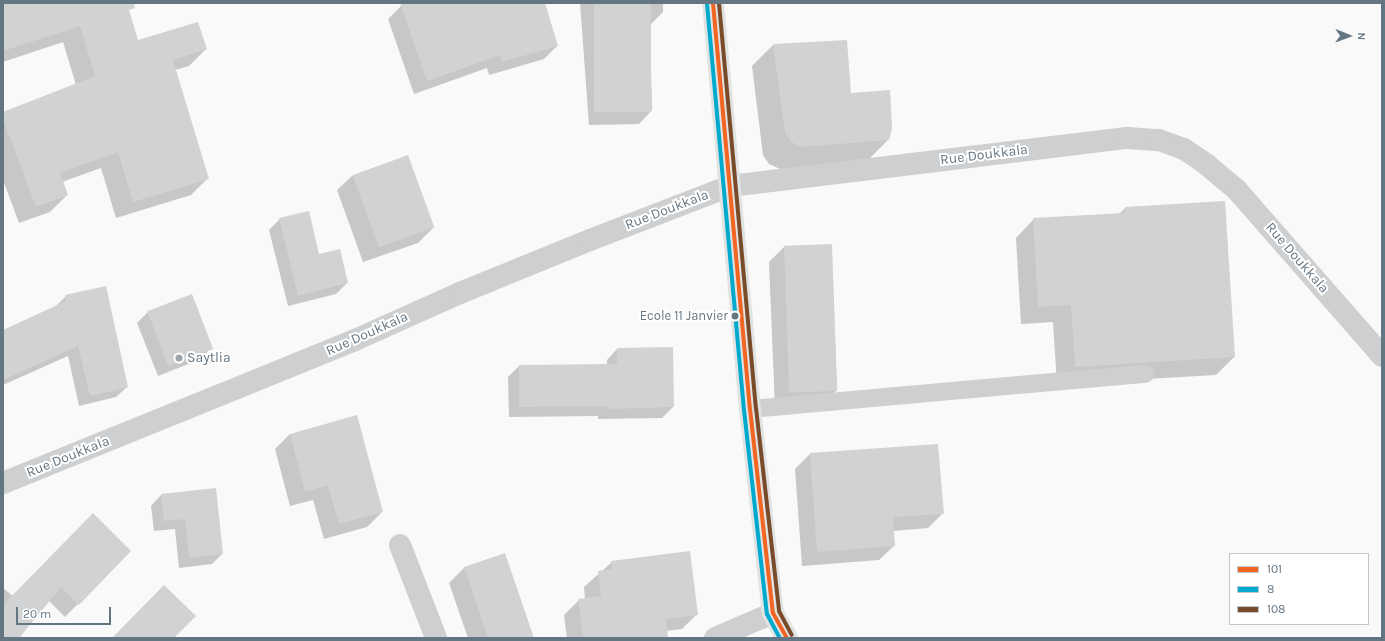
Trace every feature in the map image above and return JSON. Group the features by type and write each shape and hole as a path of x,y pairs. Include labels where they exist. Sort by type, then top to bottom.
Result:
{"main road":[{"path":"712,3 750,409 773,613 787,638"}],"street":[{"name":"Rue Doukkala","path":"3,483 355,340 460,293 730,186 1127,138 1159,140 1184,148 1236,189 1382,356"},
{"path":"400,545 436,638"},
{"path":"715,638 773,613"}],"lane":[{"path":"750,409 1145,374"}],"building":[{"path":"3,3 134,3 135,8 129,10 138,40 198,22 207,49 173,60 209,179 133,202 118,152 60,173 68,195 36,207 3,119 3,112 95,76 80,26 3,51"},
{"path":"400,3 545,3 558,46 502,62 500,55 427,81"},
{"path":"594,3 651,3 651,112 594,112"},
{"path":"847,40 851,93 890,90 892,129 889,140 802,147 791,142 785,133 773,44"},
{"path":"408,155 434,227 379,248 353,175"},
{"path":"1225,201 1235,357 1075,367 1071,305 1038,307 1033,218 1125,213 1125,207"},
{"path":"309,211 319,254 340,249 348,283 298,296 279,218"},
{"path":"832,244 837,391 789,393 784,246"},
{"path":"106,286 128,387 90,396 78,346 3,380 3,330 66,301 65,295"},
{"path":"192,294 213,349 168,366 147,311"},
{"path":"673,347 674,407 609,409 609,406 519,407 519,365 617,364 617,348"},
{"path":"357,415 383,512 339,524 328,485 305,492 290,434"},
{"path":"938,444 944,514 893,517 895,546 817,552 810,453"},
{"path":"216,488 223,554 189,558 185,519 164,521 161,494"},
{"path":"93,513 131,551 79,605 61,587 19,638 3,638 3,605"},
{"path":"690,551 698,615 666,619 668,638 583,638 578,599 601,596 598,571 612,569 611,561"},
{"path":"505,553 534,638 488,638 464,567"},
{"path":"164,585 196,616 174,638 112,638"}],"transit line":[{"name":"101","path":"713,3 750,409 773,613 787,638"},
{"name":"108","path":"719,3 756,408 779,611 792,635"},
{"name":"8","path":"707,4 744,410 767,614 780,638"}],"place":[{"name":"Ecole 11 Janvier","path":"735,316"},
{"name":"Saytlia","path":"179,358"}]}
